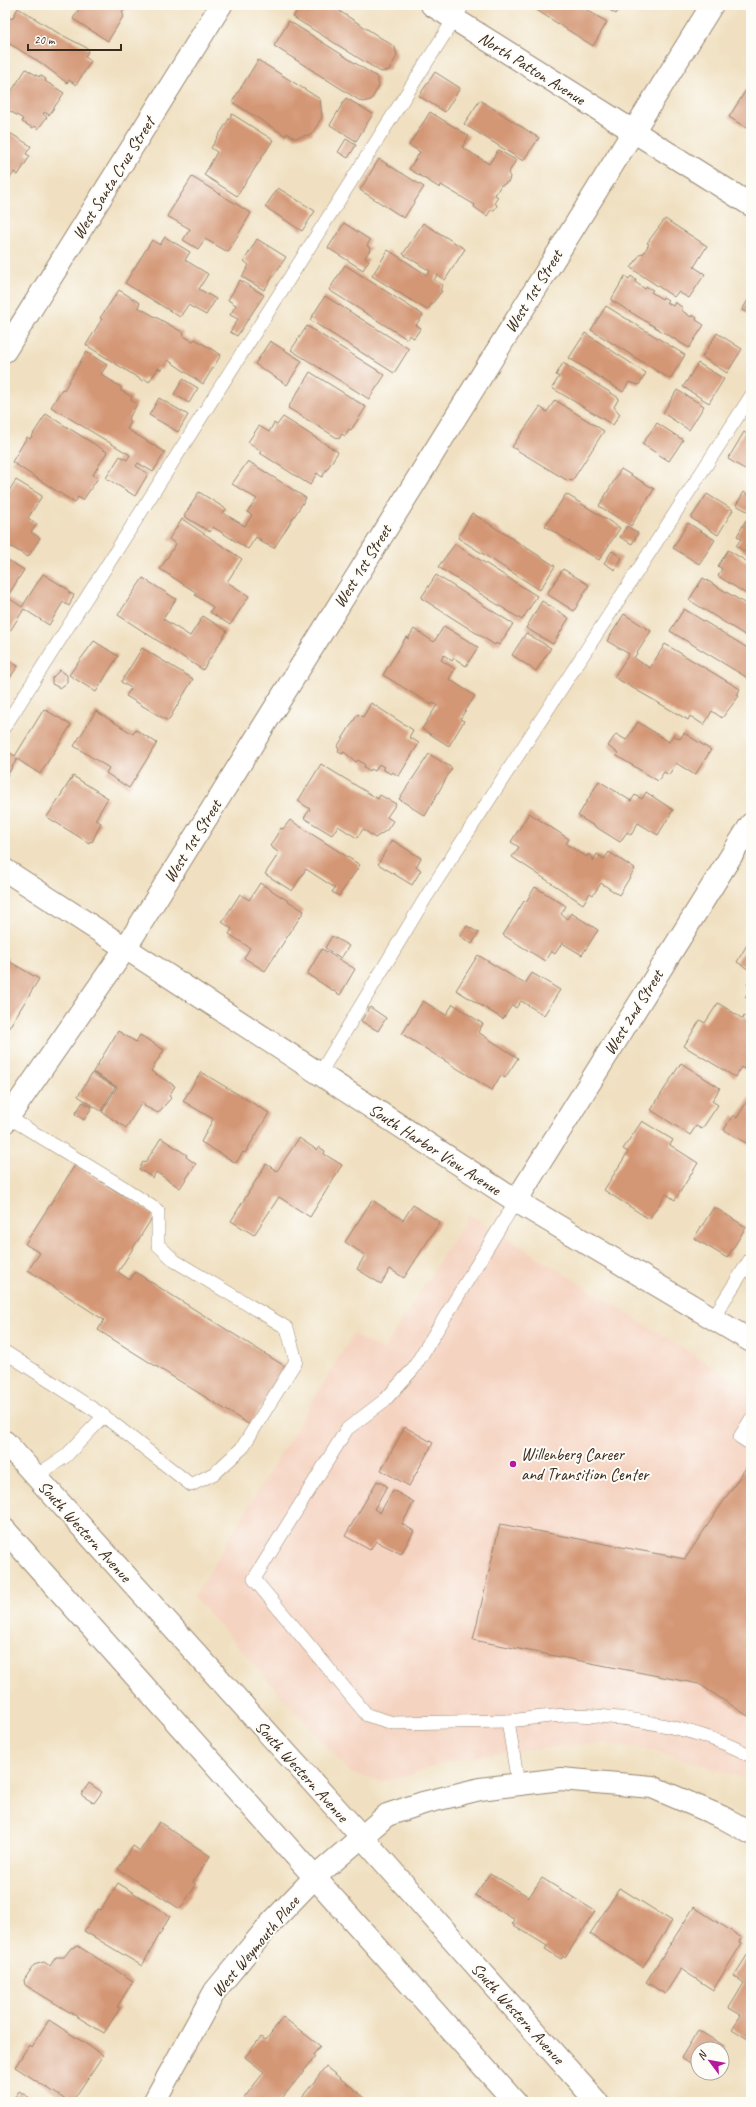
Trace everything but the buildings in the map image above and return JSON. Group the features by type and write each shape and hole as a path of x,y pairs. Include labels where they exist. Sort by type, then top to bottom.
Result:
{"street":[{"name":"West Santa Cruz Street","path":"5,350 221,5"},
{"name":"North Patton Avenue","path":"432,5 458,12 633,130 751,206"},
{"name":"West 1st Street","path":"8,1113 125,949 712,5"},
{"name":"West 2nd Street","path":"516,1201 751,824"},
{"name":"South Harbor View Avenue","path":"5,870 516,1201 751,1341"},
{"name":"South Western Avenue","path":"5,1442 362,1837 597,2102"},
{"path":"5,1530 515,2102"},
{"name":"West Weymouth Place","path":"154,2102 215,1991 270,1924 314,1878 387,1815 423,1802 480,1789 561,1779 652,1788 722,1818 751,1833"}],"lane":[{"path":"5,726 458,12"},
{"path":"319,1074 426,897 751,396"},
{"path":"5,1352 104,1416 191,1485 216,1472 242,1448 296,1361 287,1328 175,1261 158,1245 158,1211 8,1113"},
{"path":"516,1201 414,1370 386,1400 347,1429 254,1579 367,1715 392,1723 508,1721 574,1715 644,1721 730,1744 751,1756"},
{"path":"713,1318 751,1258"},
{"path":"36,1476 66,1456 104,1416"},
{"path":"751,1419 740,1437 751,1444"},
{"path":"508,1721 518,1784"}],"shaded area":[{"name":"Willenberg Career and Transition Center","path":"469,1214 751,1391 751,1783 741,1777 648,1749 602,1743 494,1753 447,1762 404,1777 381,1781 350,1773 194,1597 353,1334 383,1351"}],"place":[{"name":"Willenberg Career and Transition Center","path":"513,1464"}]}
